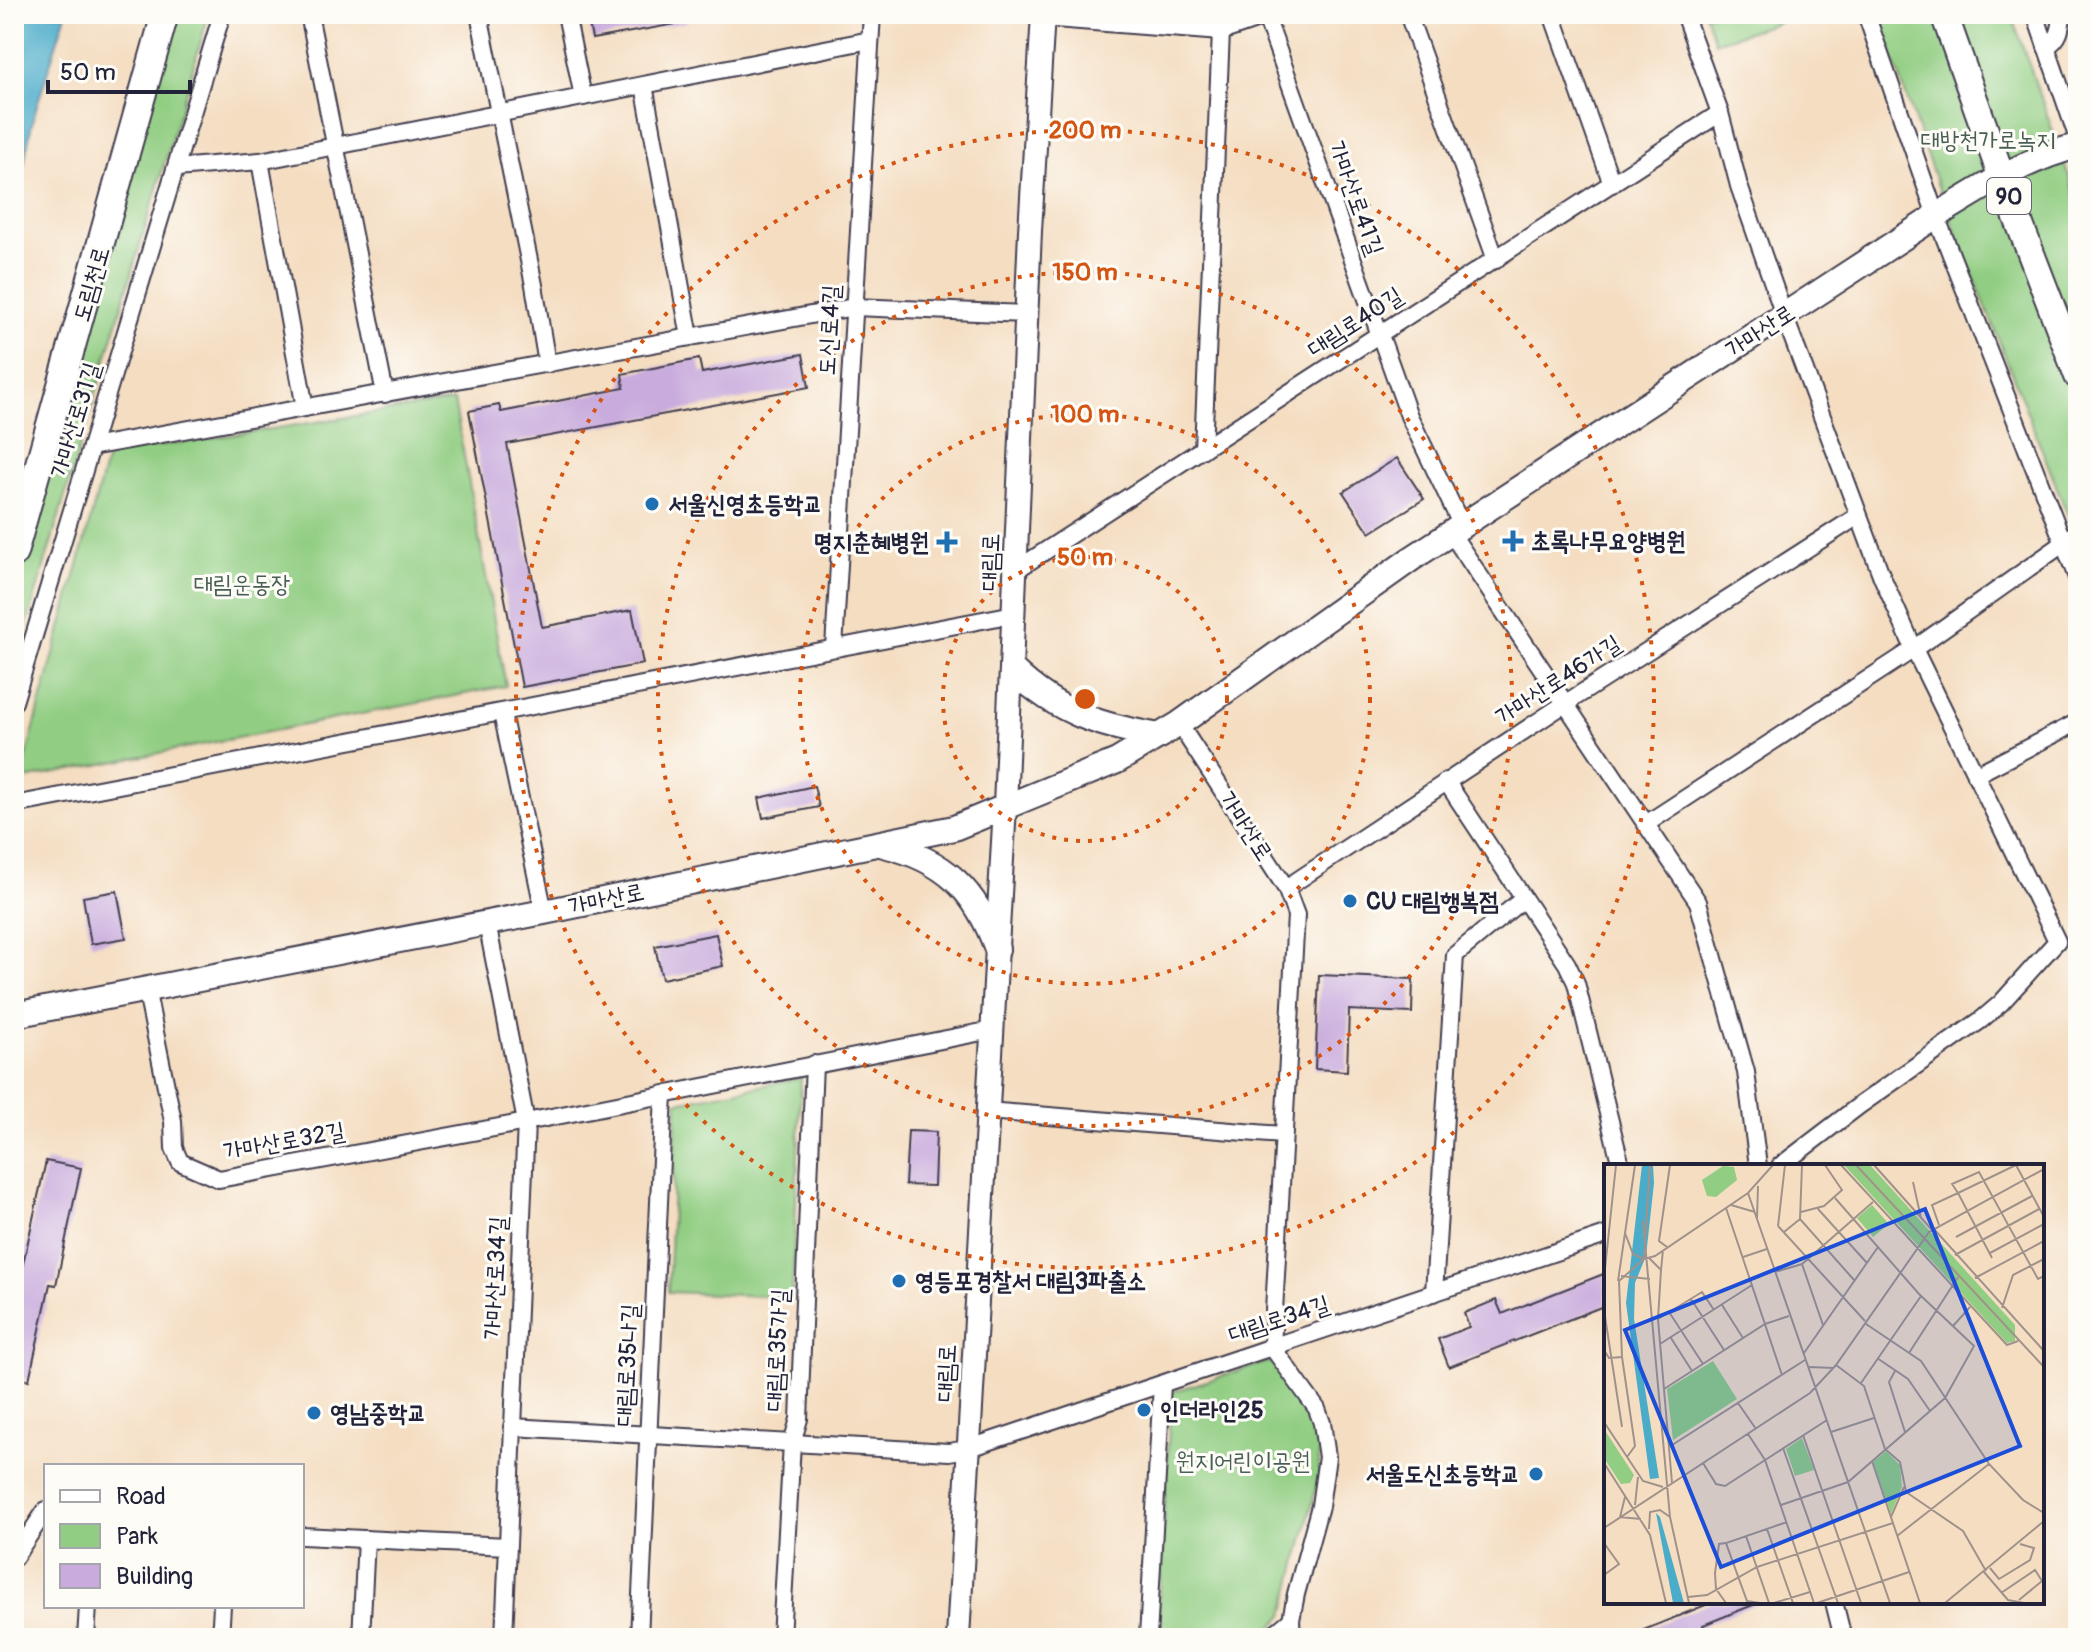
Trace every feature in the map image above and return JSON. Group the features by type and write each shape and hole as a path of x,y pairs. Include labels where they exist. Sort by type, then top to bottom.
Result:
{"main road":[{"name":"도림천로","path":"14,553 165,14"},
{"name":"90","path":"1944,14 2002,178 2078,376"},
{"name":"가마산로","path":"14,1015 954,828 1117,761 1170,730 1456,529 1936,216 2002,178 2060,150 2078,146"},
{"path":"1012,669 1044,697 1078,716 1112,728 1170,730"},
{"path":"878,844 914,852 955,881 986,919 997,949"}],"street":[{"name":"가마산로31길","path":"14,702 222,14"},
{"path":"309,14 385,394"},
{"path":"479,14 547,364"},
{"path":"566,14 583,97"},
{"name":"도신로4길","path":"834,648 872,14"},
{"path":"1408,14 1496,260"},
{"path":"1552,14 1612,184"},
{"path":"1684,14 1720,113 1739,186 1858,516 1914,649 2057,941 2001,1003 1981,1020 1783,1164"},
{"path":"1866,14 1936,216 2078,580"},
{"path":"2035,14 2078,139"},
{"path":"2046,47 2061,33 2062,14"},
{"path":"1042,16 1221,32 1269,15"},
{"name":"가마산로41길","path":"1269,15 1409,416 1456,529"},
{"name":"대림로","path":"958,1638 1005,806 1042,16"},
{"path":"1203,449 1221,32"},
{"path":"176,168 260,161 870,40"},
{"path":"644,85 690,337"},
{"name":"대림로40길","path":"1016,570 1720,113"},
{"path":"260,161 305,408"},
{"path":"91,447 854,307 1026,314"},
{"name":"가마산로46가길","path":"1286,888 1446,781 1858,516"},
{"path":"1456,529 1566,703 1698,902 1746,1072 1758,1164"},
{"path":"1646,824 1914,649 2078,530"},
{"path":"14,805 1014,614"},
{"path":"502,713 544,912"},
{"path":"1975,775 2078,722"},
{"name":"가마산로","path":"1170,730 1286,888 1296,915 1272,1347"},
{"path":"1446,781 1567,964 1576,983 1621,1164"},
{"path":"1434,1293 1455,955 1523,899"},
{"name":"가마산로34길","path":"487,923 526,1122 504,1638"},
{"name":"가마산로32길","path":"146,988 173,1121 174,1148 180,1162 219,1179 992,1030"},
{"name":"대림로35가길","path":"781,1638 792,1443 799,1419 814,1064"},
{"name":"대림로35나길","path":"639,1638 664,1094"},
{"path":"987,1111 1282,1135"},
{"name":"대림로34길","path":"512,1427 949,1452 967,1449 1604,1236"},
{"path":"1272,1347 1317,1409 1327,1457 1320,1506 1291,1620 1292,1638"},
{"path":"1148,1638 1162,1384"},
{"path":"14,1558 44,1513"},
{"path":"304,1536 507,1546"},
{"path":"361,1638 366,1539"},
{"path":"1834,1604 1843,1638"},
{"path":"86,1638 88,1608"},
{"path":"220,1638 222,1608"},
{"path":"1269,1638 1291,1620"}],"green space":[{"path":"177,14 209,14 14,667 14,580"},
{"path":"1705,14 1806,14 1715,42"},
{"name":"대방천가로녹지","path":"1878,14 2011,14 2078,202 2078,541 1934,176"},
{"name":"대림운동장","path":"454,401 506,686 20,780 108,454"},
{"path":"801,1078 792,1297 668,1292 677,1102"},
{"name":"원지어린이공원","path":"1271,1361 1302,1393 1319,1432 1319,1477 1284,1615 1262,1638 1157,1638 1171,1392"}],"water":[{"path":"16,14 66,14 33,118 14,213"}],"building":[{"path":"587,14 686,14 687,22 592,39"},
{"path":"803,354 809,387 507,444 542,627 632,610 643,664 522,687 469,411 499,405 501,412 624,388 622,374 699,359 702,373"},
{"path":"1397,458 1424,499 1370,533 1343,492"},
{"path":"814,786 819,807 763,818 759,798"},
{"path":"117,891 126,938 91,944 83,897"},
{"path":"716,934 723,966 662,979 655,946"},
{"path":"1319,975 1413,979 1412,1013 1349,1010 1347,1071 1315,1069"},
{"path":"908,1131 936,1132 934,1186 905,1185"},
{"path":"46,1161 81,1168 56,1285 50,1284 29,1380 14,1377 14,1276 20,1277"},
{"path":"1604,1274 1604,1306 1449,1367 1438,1339 1469,1327 1464,1313 1496,1300 1502,1314"},
{"path":"1708,1604 1756,1604 1703,1625 1709,1638 1624,1638"}],"place":[{"name":"서울신영초등학교","path":"652,504"},
{"name":"초록나무요양병원","path":"1513,541"},
{"name":"명지춘혜병원","path":"947,542"},
{"name":"CU 대림행복점","path":"1350,901"},
{"name":"영등포경찰서 대림3파출소","path":"899,1281"},
{"name":"인더라인25","path":"1144,1410"},
{"name":"영남중학교","path":"314,1413"},
{"name":"서울도신초등학교","path":"1536,1474"}]}
